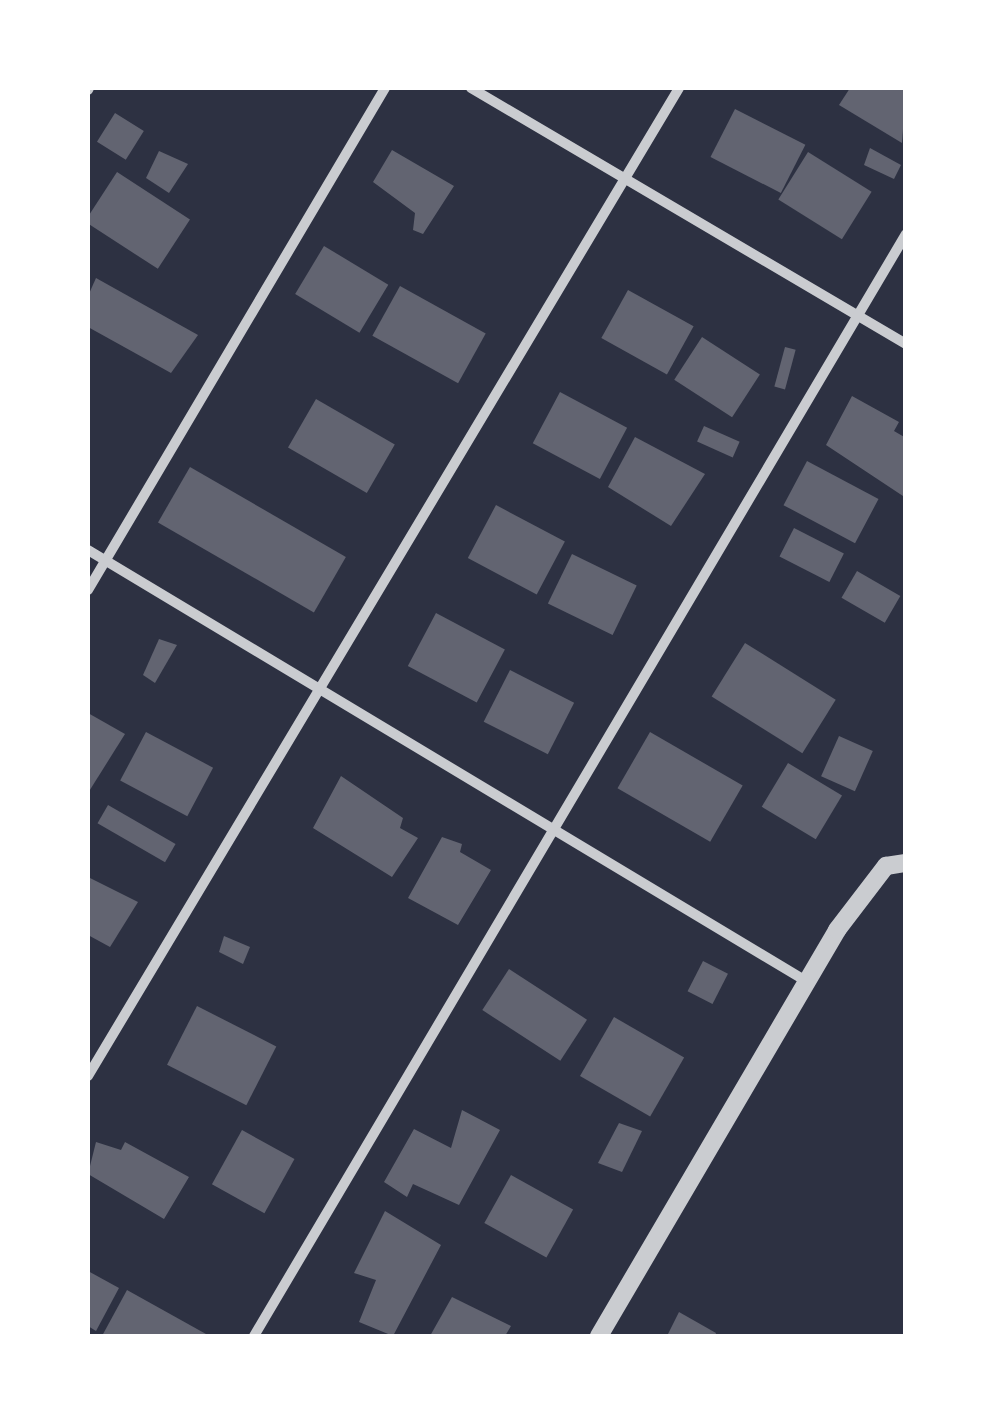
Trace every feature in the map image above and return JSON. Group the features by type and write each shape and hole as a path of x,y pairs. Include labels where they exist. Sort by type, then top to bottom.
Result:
{"street":[{"path":"88,590 385,88"},
{"path":"471,88 906,344"},
{"path":"88,1076 679,88"},
{"path":"254,1336 906,234"},
{"path":"88,550 806,981"},
{"path":"599,1336 806,981 886,866 906,863"}],"building":[{"path":"850,88 906,88 902,143 839,105"},
{"path":"735,109 805,145 781,193 710,157"},
{"path":"115,113 144,131 126,160 97,142"},
{"path":"870,148 901,165 894,179 864,165"},
{"path":"392,150 454,186 423,234 413,230 415,213 373,182"},
{"path":"159,151 188,164 169,193 146,178"},
{"path":"808,152 872,192 842,239 778,199"},
{"path":"117,172 190,219 158,269 88,224 88,217"},
{"path":"324,246 388,285 359,333 295,294"},
{"path":"96,278 198,335 171,373 88,327 88,296"},
{"path":"400,286 486,334 458,383 372,336"},
{"path":"628,290 694,326 667,374 601,338"},
{"path":"702,337 760,375 732,417 674,380"},
{"path":"785,347 796,350 785,389 774,387"},
{"path":"560,392 627,428 600,479 533,443"},
{"path":"852,396 899,422 894,431 906,438 906,498 826,445"},
{"path":"316,399 395,444 367,493 288,447"},
{"path":"704,426 740,442 733,457 697,442"},
{"path":"635,437 705,474 671,526 608,487"},
{"path":"807,461 879,499 855,543 784,505"},
{"path":"190,467 346,557 314,612 158,522"},
{"path":"496,505 565,542 537,595 468,558"},
{"path":"794,528 844,553 829,582 779,557"},
{"path":"572,554 637,586 613,635 548,603"},
{"path":"857,571 900,596 885,623 842,598"},
{"path":"436,613 505,650 477,703 408,666"},
{"path":"159,639 177,645 155,683 143,675"},
{"path":"745,643 836,700 802,753 712,696"},
{"path":"510,670 574,703 548,754 484,722"},
{"path":"88,713 125,734 88,793"},
{"path":"146,732 213,768 187,816 120,781"},
{"path":"650,732 743,786 710,842 618,788"},
{"path":"839,736 873,751 855,791 821,776"},
{"path":"788,763 842,795 816,839 762,807"},
{"path":"341,776 403,818 400,828 418,838 392,877 313,828"},
{"path":"108,805 176,844 165,862 98,823"},
{"path":"442,837 462,844 460,852 491,870 458,925 408,898"},
{"path":"88,877 138,902 110,947 88,935"},
{"path":"224,936 250,947 243,964 219,952"},
{"path":"703,961 728,974 713,1004 688,991"},
{"path":"509,969 587,1020 560,1061 482,1010"},
{"path":"197,1006 276,1046 246,1105 167,1065"},
{"path":"614,1017 684,1058 650,1116 580,1076"},
{"path":"462,1110 500,1130 459,1205 413,1184 407,1197 384,1182 414,1129 451,1148"},
{"path":"619,1123 642,1131 622,1172 598,1163"},
{"path":"242,1130 294,1159 264,1213 212,1184"},
{"path":"96,1142 121,1150 125,1142 189,1177 164,1219 88,1174"},
{"path":"511,1175 573,1209 546,1258 484,1223"},
{"path":"385,1211 441,1245 393,1336 359,1322 376,1280 354,1273"},
{"path":"88,1271 119,1288 96,1331 88,1326"},
{"path":"127,1290 206,1334 102,1336"},
{"path":"452,1297 511,1326 505,1336 430,1336"},
{"path":"679,1312 716,1333 715,1336 667,1336"}]}
